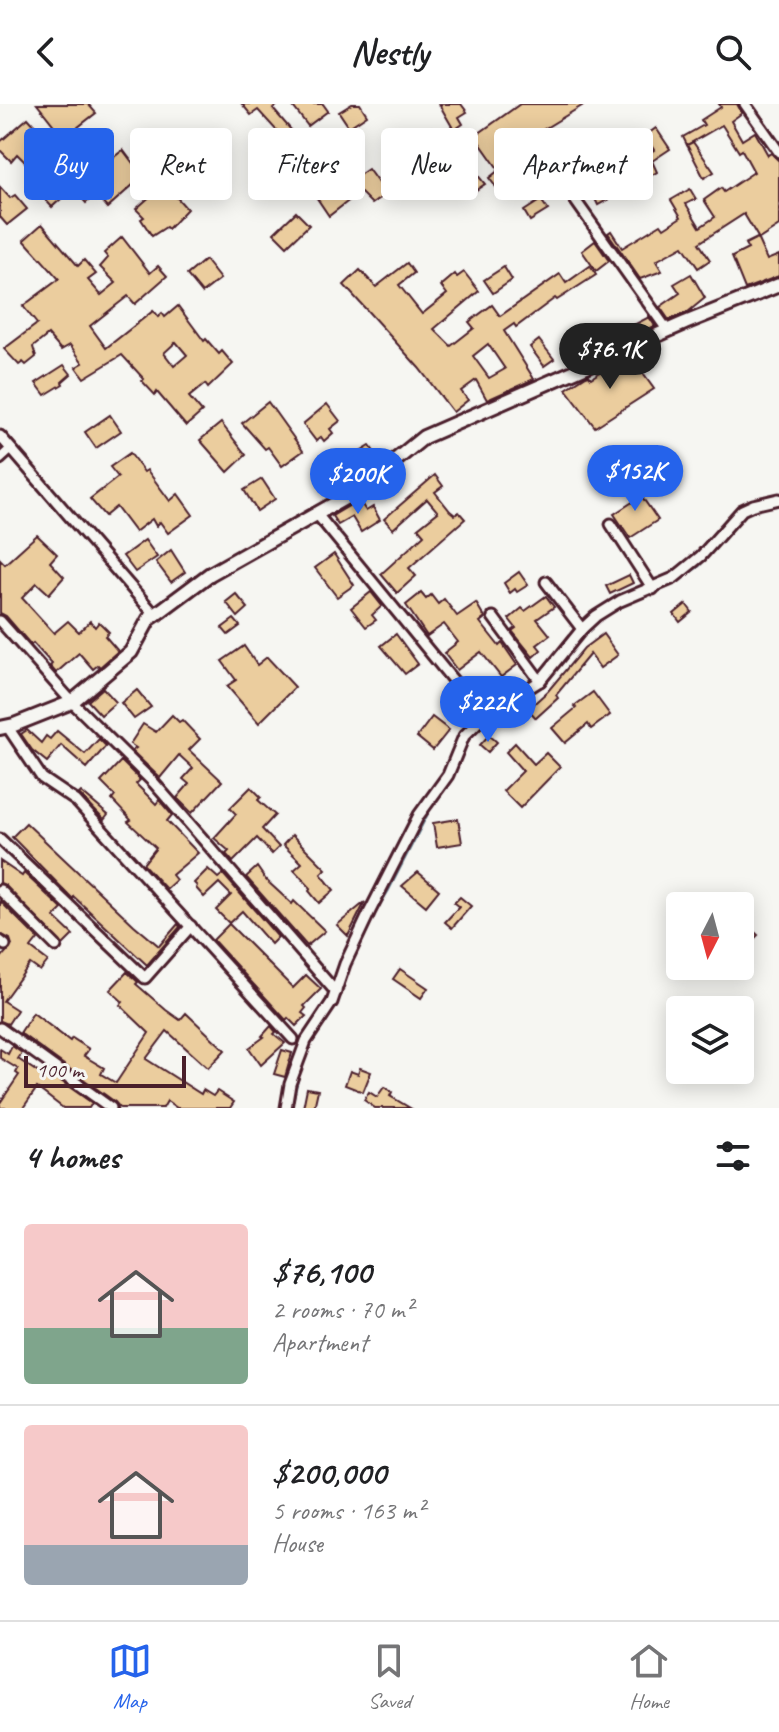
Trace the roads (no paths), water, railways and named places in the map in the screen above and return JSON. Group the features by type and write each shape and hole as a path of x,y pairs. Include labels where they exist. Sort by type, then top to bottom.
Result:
{"street":[{"path":"745,104 779,152"},
{"path":"575,200 668,331"},
{"path":"293,1039 76,801 42,778 3,727 72,702 131,652 149,619 210,574 359,490 424,437 779,285"},
{"path":"0,436 155,615"},
{"path":"0,459 11,449"},
{"path":"286,1108 290,1084 306,1041 332,1002 345,964 419,815 448,775 464,736 483,717 540,681 582,629 620,601 674,578 701,556 742,510 779,499"},
{"path":"316,513 483,717"},
{"path":"611,524 653,589"},
{"path":"546,582 582,629"},
{"path":"493,617 540,681"},
{"path":"0,621 72,702 154,783 336,992"},
{"path":"0,839 145,978 191,926"},
{"path":"0,890 56,946"},
{"path":"0,1028 111,1108"}],"waterway":[{"path":"579,640 601,619 676,582 699,566 729,531"},
{"path":"371,919 433,803"},
{"path":"306,1052 329,1014"},
{"path":"291,1108 301,1066"}]}
